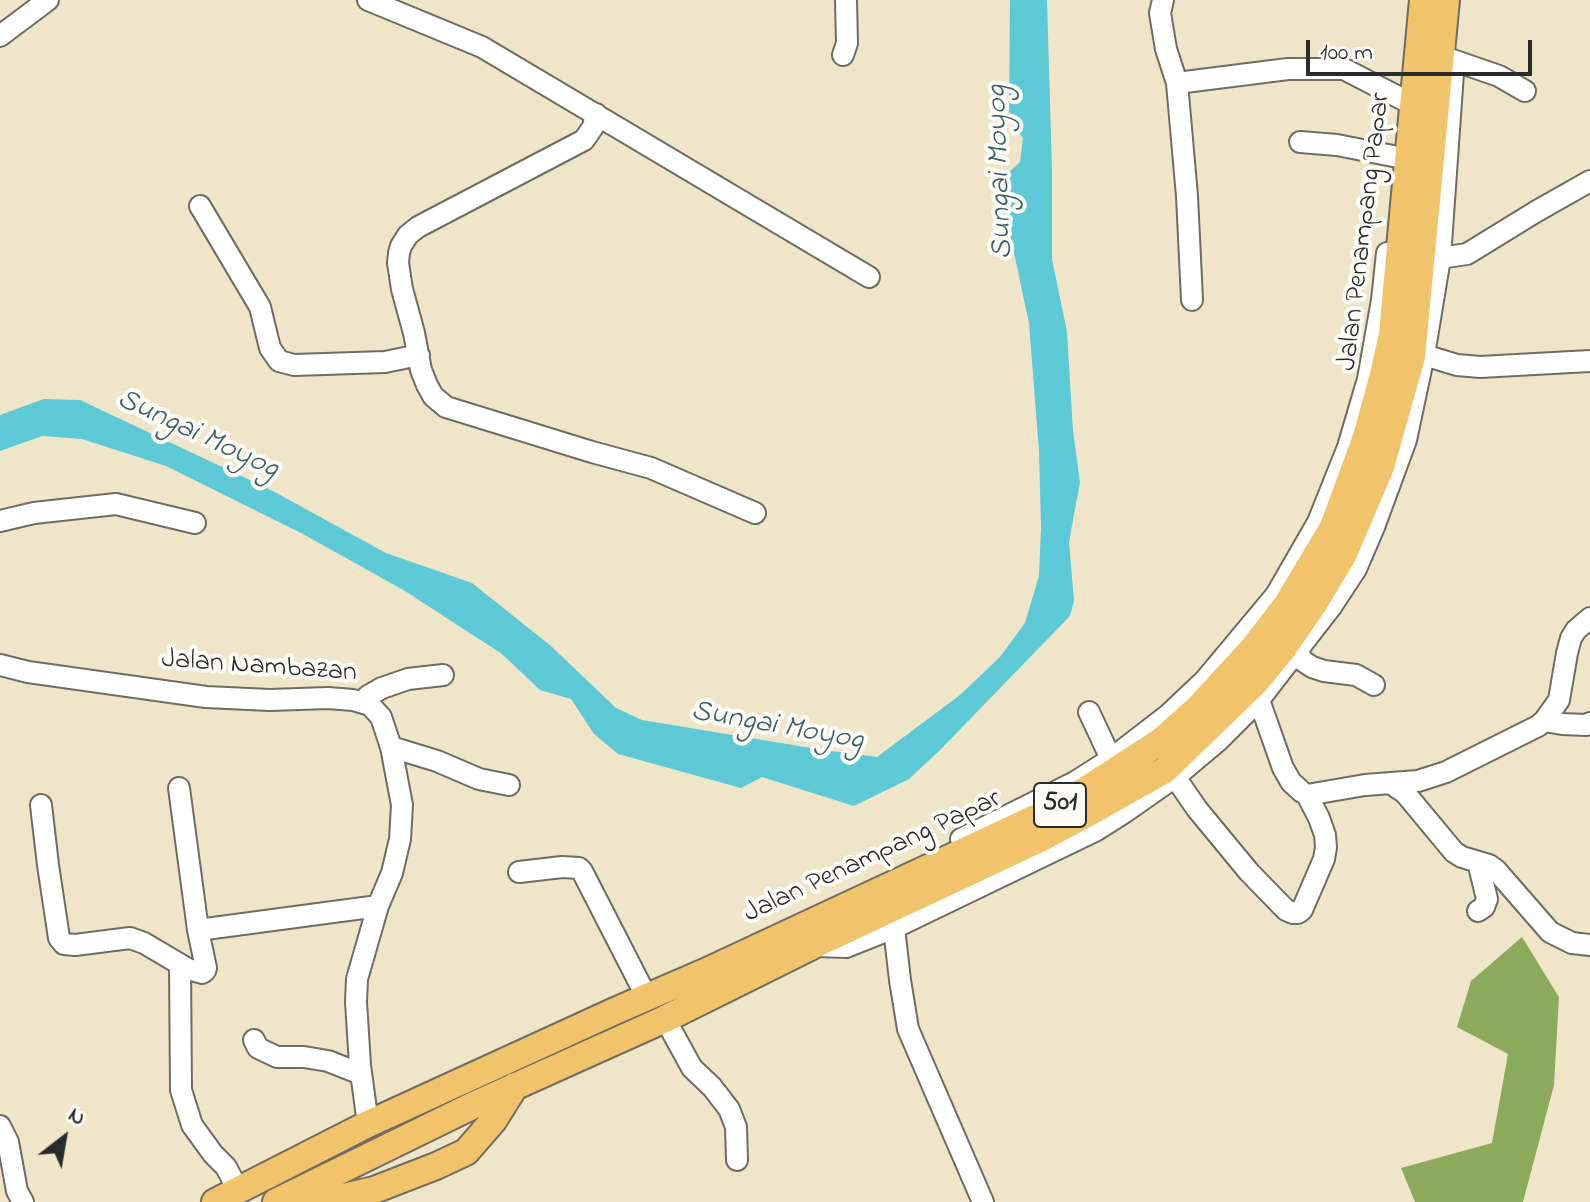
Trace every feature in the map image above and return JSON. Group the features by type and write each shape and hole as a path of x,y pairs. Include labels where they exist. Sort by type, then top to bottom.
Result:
{"main road":[{"name":"Jalan Penampang Papar","path":"226,1196 368,1124 1048,812 1161,741 1198,708 1254,647 1287,604 1333,527 1366,437 1394,319 1423,0"},
{"name":"Jalan Penampang Papar","path":"283,1199 476,1104 665,1019 1038,840 1165,770 1255,683 1283,649 1344,554 1381,467 1412,357 1446,0"},
{"path":"283,1199 344,1197 374,1190 466,1152 493,1121 515,1086"},
{"path":"398,1111 461,1096 469,1097 476,1104"}],"street":[{"path":"5,27 48,0"},
{"path":"368,0 482,47 869,277"},
{"path":"843,55 847,43 846,0"},
{"path":"1163,0 1160,13 1166,49 1177,83 1192,300"},
{"path":"615,1011 630,992 965,837 1075,782 1168,715 1205,680 1276,595 1318,522 1348,447 1368,379 1382,300 1413,0"},
{"path":"1441,59 1499,76 1525,91"},
{"path":"812,946 846,947 1100,836 1125,812 1175,777 1219,740 1259,700 1331,607 1356,569 1374,527 1406,440 1424,355 1440,258 1453,73 1441,59"},
{"path":"1177,83 1288,69 1344,69 1404,100"},
{"path":"596,114 593,127 584,140 408,235 399,253 398,263 421,370 433,396 446,407 651,468 755,513"},
{"path":"1300,142 1337,145 1398,157"},
{"path":"1440,258 1467,254 1590,181"},
{"path":"200,206 260,307 270,348 279,361 294,365 355,364 419,355"},
{"path":"1424,355 1457,365 1480,367 1590,361"},
{"path":"0,521 34,513 116,504 195,523"},
{"path":"1307,795 1365,785 1418,781 1446,772 1538,726 1559,700 1571,638 1590,618"},
{"path":"1297,652 1312,667 1356,675 1374,685"},
{"name":"Jalan Nambazan","path":"0,665 28,672 206,697 270,700 328,698 362,702 370,705 381,717 391,747 402,805 400,839 392,873 378,906 357,979 361,1074 368,1124"},
{"path":"362,702 382,688 408,679 443,675"},
{"path":"1175,777 1249,872 1286,910 1298,913 1302,910 1324,859 1325,835 1307,795 1291,782 1283,768 1259,700"},
{"path":"1089,712 1111,759"},
{"path":"1544,721 1590,723"},
{"path":"391,747 437,761 479,779 509,785"},
{"path":"1390,783 1405,793 1454,852 1496,870 1550,932 1572,943 1590,945"},
{"path":"41,805 59,938 64,944 130,938 197,973 205,971 206,965 198,930 179,788"},
{"path":"1478,862 1487,899 1478,911"},
{"path":"519,872 579,868 642,988"},
{"path":"198,930 378,906"},
{"path":"894,928 908,1029 974,1198"},
{"path":"180,965 181,1090 192,1125 226,1167 226,1196"},
{"path":"665,1019 692,1068 729,1109 736,1127 737,1160"},
{"path":"254,1040 258,1048 277,1057 328,1061 361,1074"},
{"path":"0,1126 8,1142 17,1191 23,1202"}],"green space":[{"path":"1522,937 1559,997 1554,1085 1523,1202 1415,1202 1401,1168 1492,1143 1508,1054 1457,1027 1471,981"}],"water":[{"path":"1010,0 1047,0 1052,259 1067,332 1073,431 1080,482 1069,542 1074,601 1070,616 909,779 854,806 762,777 741,788 618,754 594,734 571,699 540,690 502,654 405,591 303,534 166,466 82,439 42,436 0,451 0,415 44,399 80,400 271,490 386,553 472,583 551,646 616,708 642,720 877,757 960,695 1000,657 1025,623 1039,576 1039,451 1029,323 1010,234 998,196 1006,175 1020,162 1023,138 1009,120"}],"water label":[{"name":"Sungai Moyog","path":"1002,172"},
{"name":"Sungai Moyog","path":"197,436"},
{"name":"Sungai Moyog","path":"777,728"}]}
